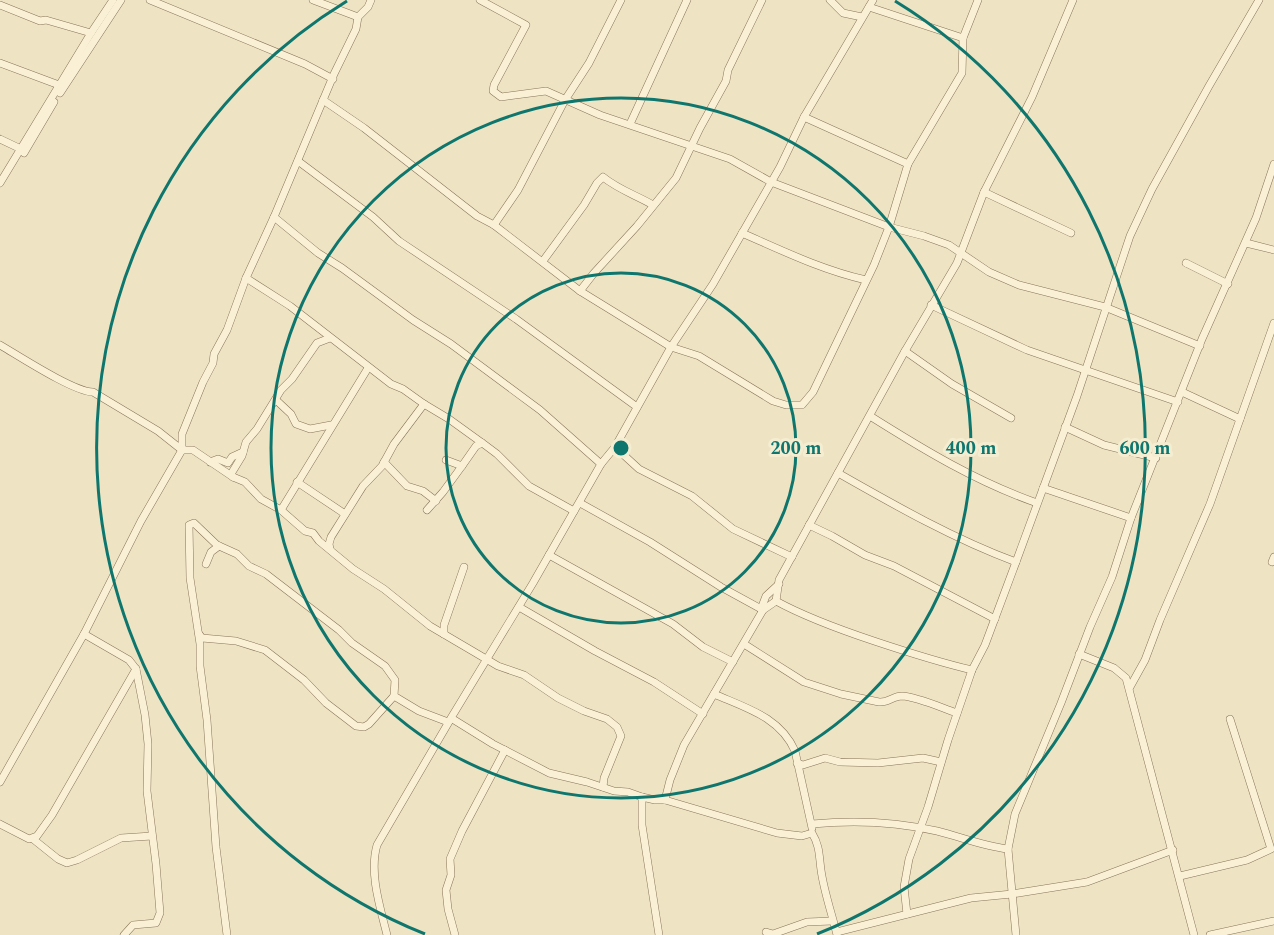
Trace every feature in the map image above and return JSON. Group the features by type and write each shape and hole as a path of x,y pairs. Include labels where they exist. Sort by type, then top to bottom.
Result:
{"street":[{"path":"0,183 94,35 113,0"},
{"path":"22,151 59,85 121,0"},
{"path":"150,0 334,76"},
{"path":"158,0 334,76"},
{"path":"313,0 358,16"},
{"path":"0,782 84,634 141,521 182,450 182,434 213,363 214,354 227,330 246,278 356,29 358,16 368,7 371,0"},
{"path":"480,0 526,25 494,85 493,91 501,97 546,91 600,115 730,159 771,182 890,227 949,245 960,255 989,272 1019,285 1105,308 1200,346"},
{"path":"494,225 518,190 565,100 589,63 621,0"},
{"path":"630,124 687,0"},
{"path":"580,291 676,178 726,81 728,70 762,0"},
{"path":"830,0 843,13 862,17"},
{"path":"323,100 364,128 477,216 494,225 543,261 580,291 671,347 699,356 773,401 786,405 802,405 813,392 890,227 908,164 962,73 963,38 978,0"},
{"path":"665,800 670,780 684,745 744,644 766,596 778,584 904,351 957,263 984,192 1032,97 1074,0"},
{"path":"907,914 904,896 909,859 928,807 957,713 972,670 985,645 1065,427 1130,236 1152,189 1258,0"},
{"path":"387,935 375,884 377,845 602,464 615,447 671,347 713,284 771,182 804,117 862,17 871,4 963,38"},
{"path":"0,5 15,9 40,21 46,20 94,35"},
{"path":"61,28 94,35"},
{"path":"0,63 59,85"},
{"path":"804,117 908,164"},
{"path":"0,139 22,151"},
{"path":"298,161 373,217 399,241 516,319 637,407"},
{"path":"1016,935 1008,849 1015,814 1112,577 1131,518 1200,346 1246,243 1274,164"},
{"path":"543,261 603,177 617,189 638,196 653,205"},
{"path":"984,192 1071,233"},
{"path":"274,217 318,253 451,344 534,405 602,464"},
{"path":"742,232 841,275 866,280"},
{"path":"1246,243 1274,250"},
{"path":"1186,263 1228,284"},
{"path":"246,278 290,306 337,341 368,368 449,419 497,454 529,486 574,511"},
{"path":"931,305 1027,350 1178,402"},
{"path":"1130,687 1145,660 1210,504 1274,324"},
{"path":"233,477 231,474 246,442 317,343 330,338"},
{"path":"0,345 70,384 86,392 93,392 158,430 182,450 193,450 233,477 245,482 261,499 281,510 305,531 313,533 353,568 384,589 430,626 498,666 524,675 558,698 602,717 617,727 621,736 604,778 603,788"},
{"path":"904,351 952,384 1011,418"},
{"path":"281,510 368,368"},
{"path":"1182,392 1240,419"},
{"path":"276,400 291,414 296,424 310,429 326,428 333,424"},
{"path":"330,549 328,544 331,537 363,486 379,470 394,444 424,404"},
{"path":"870,416 922,450 959,470 1000,490 1037,503"},
{"path":"1065,427 1104,445 1156,458"},
{"path":"427,510 476,446 482,443"},
{"path":"615,447 639,469 692,496 733,529 792,557"},
{"path":"210,462 218,459 228,463 232,457 243,452"},
{"path":"446,460 462,466"},
{"path":"384,462 407,486 423,490 436,501"},
{"path":"838,473 910,514 980,548 1016,562"},
{"path":"297,482 345,514"},
{"path":"1042,488 1131,518"},
{"path":"580,503 762,609"},
{"path":"199,634 202,638 236,641 265,650 304,680 326,703 360,727 369,724 394,696 395,680 391,672 380,662 352,643 339,630 266,574 249,566 237,554 219,546 195,523 189,525 190,578 199,634 216,847 227,935"},
{"path":"809,525 995,618"},
{"path":"206,564 211,552 219,546"},
{"path":"549,555 674,624 703,647 733,662"},
{"path":"444,634 447,616 464,567"},
{"path":"776,601 778,584"},
{"path":"762,609 776,601"},
{"path":"776,601 816,621 922,658 972,670"},
{"path":"519,607 647,678 703,714"},
{"path":"84,634 129,660 136,669 145,715 148,744 147,791 160,913 156,923 134,925 124,935"},
{"path":"744,644 804,681 841,694 885,703 895,697 905,697 957,713"},
{"path":"1079,654 1120,672 1130,687 1194,935"},
{"path":"33,839 52,815 136,669"},
{"path":"714,694 771,721 791,741 812,824 812,833 819,843 821,871 837,934 971,898 1087,882 1173,850"},
{"path":"394,696 419,711 450,720 549,773 603,788 665,800 777,833 807,836 812,833"},
{"path":"1180,876 1247,860 1271,849 1230,719"},
{"path":"455,935 446,890 451,875 450,859 462,831 505,750"},
{"path":"797,763 803,765 825,758 840,762 878,763 923,758 941,762"},
{"path":"642,797 642,825 659,935"},
{"path":"812,824 853,822 920,828 988,847 1008,849"},
{"path":"0,824 33,839 58,859 67,863 121,838 152,837"},
{"path":"766,932 772,934 807,922 832,921"},
{"path":"1210,935 1274,921"}]}
